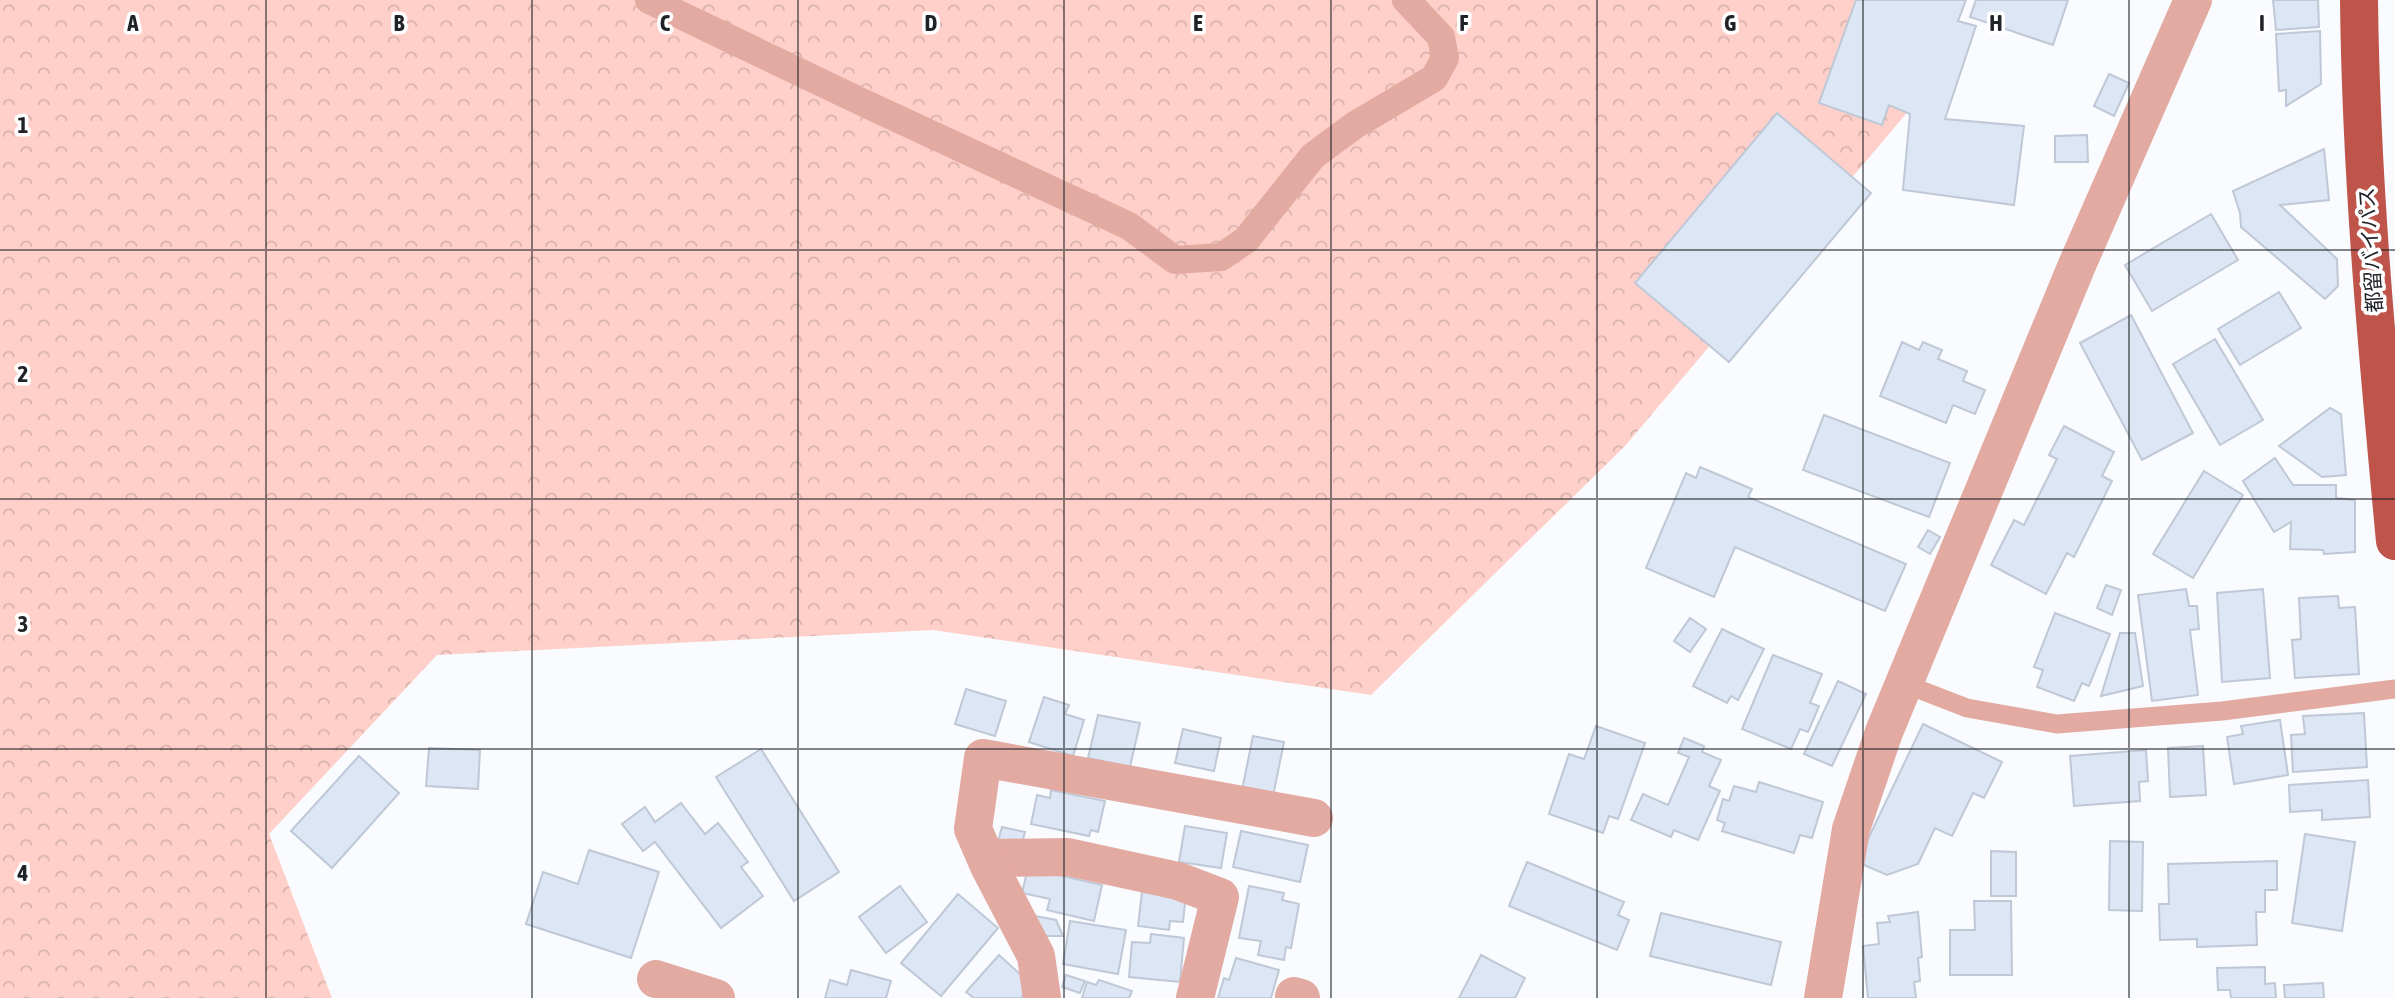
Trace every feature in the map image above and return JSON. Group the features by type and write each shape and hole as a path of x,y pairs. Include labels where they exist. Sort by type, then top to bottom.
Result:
{"highway":[{"name":"都留バイパス","path":"2359,0 2361,121 2377,351 2395,541"}],"street":[{"path":"649,0 1129,226 1175,260 1221,257 1246,240 1313,156 1355,125 1434,78 1445,58 1441,37 1406,0"},
{"path":"1823,998 1850,829 1884,732 2077,265 2193,0"},
{"path":"1042,998 1036,956 973,829 983,758 1314,818"},
{"path":"986,858 1068,857 1178,881 1220,897 1195,998"},
{"path":"656,979 716,998"},
{"path":"1294,998 1301,998"}],"lane":[{"path":"1905,684 1967,708 2057,724 2222,711 2395,690"}],"green space":[{"path":"0,0 1874,0 1921,96 1625,446 1371,695 933,630 437,655 269,834 332,998 0,998"}],"building":[{"path":"1856,0 1966,0 1958,21 1976,26 1945,119 2024,126 2014,205 1903,190 1910,114 1889,105 1882,125 1819,103"},
{"path":"1976,0 2068,0 2053,45 1970,17"},
{"path":"2273,0 2318,0 2319,27 2276,30"},
{"path":"2320,31 2321,84 2286,106 2286,90 2279,91 2276,34"},
{"path":"2109,74 2129,83 2114,116 2094,106"},
{"path":"1777,113 1871,193 1729,362 1635,283"},
{"path":"2087,135 2088,162 2055,162 2055,136"},
{"path":"2324,149 2329,200 2280,205 2337,259 2338,286 2325,299 2241,227 2233,191"},
{"path":"2211,214 2238,260 2152,311 2125,265"},
{"path":"2279,292 2301,328 2240,365 2218,329"},
{"path":"2131,315 2193,433 2142,460 2080,343"},
{"path":"2215,339 2263,420 2220,445 2173,364"},
{"path":"1902,342 1919,350 1923,342 1942,350 1938,359 1967,371 1963,381 1985,390 1975,414 1953,405 1946,423 1880,396"},
{"path":"2330,408 2341,414 2346,475 2322,477 2279,446"},
{"path":"1824,415 1950,463 1929,517 1803,470"},
{"path":"2064,426 2114,452 2102,476 2112,481 2074,557 2067,553 2046,594 1991,565 2014,520 2024,525 2057,459 2049,455"},
{"path":"2275,458 2293,485 2336,485 2336,498 2355,500 2355,552 2324,554 2323,550 2290,549 2291,522 2274,532 2243,481"},
{"path":"1700,467 1752,489 1748,497 1906,564 1885,611 1735,547 1714,597 1646,568 1686,473 1696,478"},
{"path":"2204,471 2243,495 2193,578 2153,554"},
{"path":"1928,530 1940,537 1930,554 1918,547"},
{"path":"2106,585 2121,590 2112,615 2097,608"},
{"path":"2186,589 2189,606 2197,606 2199,629 2190,630 2198,695 2152,701 2138,595"},
{"path":"2263,589 2270,678 2222,682 2217,593"},
{"path":"2338,596 2339,608 2355,607 2359,674 2295,678 2292,640 2301,639 2299,598"},
{"path":"2055,613 2110,634 2089,686 2082,683 2074,701 2037,687 2043,670 2034,667"},
{"path":"1690,618 1706,629 1690,652 1674,641"},
{"path":"1722,629 1764,649 1738,700 1731,696 1727,703 1693,686"},
{"path":"2120,633 2135,633 2143,686 2101,696"},
{"path":"1773,655 1822,674 1810,703 1819,706 1808,732 1800,729 1791,749 1742,729"},
{"path":"1838,681 1866,694 1832,766 1804,754"},
{"path":"966,689 1006,701 995,736 955,724"},
{"path":"1044,697 1069,705 1065,714 1084,720 1073,756 1029,742"},
{"path":"2364,713 2367,767 2293,772 2291,735 2305,734 2303,716"},
{"path":"1098,715 1140,723 1130,767 1088,758"},
{"path":"2280,720 2288,775 2234,784 2227,737 2243,734 2241,726"},
{"path":"1923,724 2002,762 1984,798 1973,793 1952,836 1935,828 1918,864 1887,875 1857,862"},
{"path":"1596,726 1645,743 1618,819 1609,816 1603,833 1549,814 1569,754 1584,759"},
{"path":"1183,729 1221,738 1214,771 1175,763"},
{"path":"1253,736 1284,742 1273,796 1242,790"},
{"path":"1684,738 1704,746 1702,752 1721,760 1709,786 1720,791 1698,840 1674,830 1671,837 1631,820 1643,794 1668,805 1689,757 1678,753"},
{"path":"2203,746 2206,795 2170,797 2168,748"},
{"path":"429,748 480,750 478,789 426,786"},
{"path":"761,749 839,872 794,901 716,777"},
{"path":"2146,750 2148,781 2139,782 2140,801 2074,806 2070,756"},
{"path":"359,756 399,793 332,868 291,831"},
{"path":"2368,780 2370,817 2322,820 2322,810 2290,812 2289,785"},
{"path":"1759,782 1823,802 1812,838 1800,835 1794,853 1722,831 1725,823 1717,820 1723,799 1729,801 1734,786 1756,792"},
{"path":"1051,790 1105,801 1098,832 1091,830 1089,836 1031,824 1037,795 1050,798"},
{"path":"681,803 705,834 718,823 748,862 741,867 763,896 721,928 655,842 643,851 622,824 645,807 655,822"},
{"path":"1185,826 1227,833 1221,868 1179,862"},
{"path":"1002,827 1025,832 1020,850 997,845"},
{"path":"1241,831 1308,845 1300,882 1233,867"},
{"path":"2305,834 2355,842 2342,931 2292,923"},
{"path":"2110,841 2143,842 2142,911 2109,910"},
{"path":"589,850 659,872 631,958 526,924 543,872 578,884"},
{"path":"1991,851 2016,852 2016,896 1991,896"},
{"path":"2277,861 2277,890 2265,890 2265,912 2256,912 2257,945 2197,947 2197,939 2160,940 2159,904 2169,904 2168,864"},
{"path":"1527,862 1624,902 1618,915 1629,920 1617,950 1509,906"},
{"path":"1028,868 1102,885 1094,921 1047,910 1050,899 1022,893"},
{"path":"1143,884 1186,893 1183,922 1170,921 1169,930 1138,926"},
{"path":"900,886 927,922 886,953 859,917"},
{"path":"1249,886 1284,893 1282,900 1299,904 1291,948 1286,947 1284,960 1258,955 1261,941 1239,938"},
{"path":"958,894 998,928 941,996 901,963"},
{"path":"1974,901 2011,901 2012,975 1950,975 1950,930 1975,930"},
{"path":"1918,912 1922,957 1918,958 1920,981 1914,982 1916,998 1868,998 1863,946 1879,944 1877,923 1890,922 1888,916"},
{"path":"1661,913 1781,942 1771,985 1650,956"},
{"path":"1035,916 1056,920 1063,936 1042,936"},
{"path":"1070,921 1126,930 1118,974 1063,964"},
{"path":"1151,934 1184,938 1180,982 1129,977 1132,942 1150,943"},
{"path":"999,955 1032,985 1021,998 974,998 966,992"},
{"path":"1481,955 1525,978 1515,998 1459,998"},
{"path":"1236,958 1279,970 1271,998 1218,998 1224,978 1229,980"},
{"path":"2265,967 2265,984 2275,983 2276,998 2231,998 2230,990 2218,990 2217,968"},
{"path":"851,970 891,981 886,998 825,998 830,980 847,985"},
{"path":"1066,975 1085,981 1080,993 1062,987"},
{"path":"1099,980 1132,991 1129,998 1082,998 1087,982 1096,985"},
{"path":"2323,983 2324,998 2285,998 2284,985"}]}
